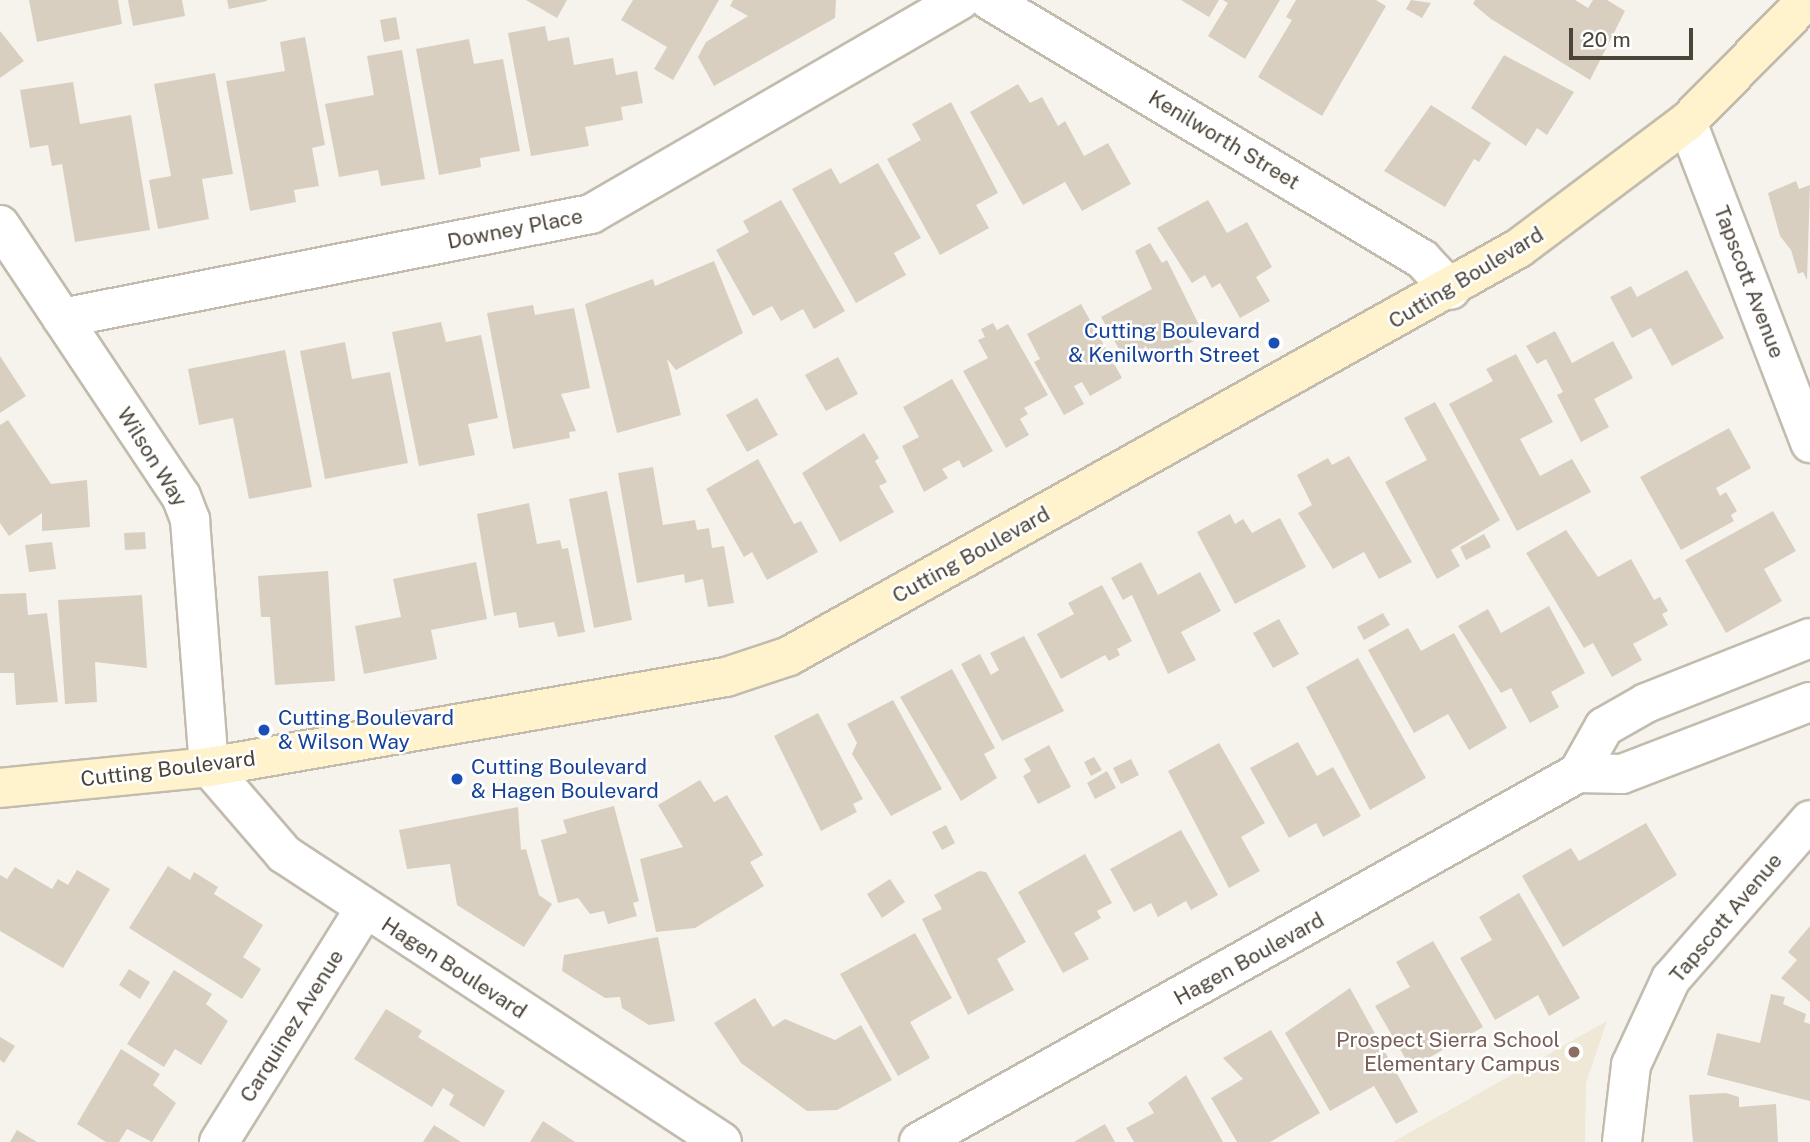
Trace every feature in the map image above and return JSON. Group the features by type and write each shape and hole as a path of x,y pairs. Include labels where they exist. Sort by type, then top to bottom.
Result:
{"street":[{"name":"Downey Place","path":"62,318 591,214 960,0"},
{"name":"Kenilworth Street","path":"989,0 1422,259 1451,290"},
{"name":"Cutting Boulevard","path":"0,788 209,766 726,677 789,656 1451,290 1582,204 1687,122 1807,0"},
{"name":"Tapscott Avenue","path":"1687,122 1810,443"},
{"name":"Wilson Way","path":"0,225 181,496 190,520 209,766"},
{"path":"1810,638 1646,703 1604,727 1578,773 1622,774 1810,702"},
{"name":"Hagen Boulevard","path":"209,766 284,854 364,910 722,1142"},
{"name":"Hagen Boulevard","path":"919,1142 1578,773"},
{"name":"Tapscott Avenue","path":"1622,1142 1631,1065 1671,979 1810,820"},
{"name":"Carquinez Avenue","path":"219,1142 364,910"}],"shaded area":[{"name":"Prospect Sierra School Elementary Campus","path":"1607,1021 1586,1083 1585,1142 1393,1142"}],"building":[{"path":"29,0 118,0 122,24 37,42"},
{"path":"128,0 182,0 185,16 133,26"},
{"path":"227,0 267,0 267,1 229,9"},
{"path":"526,0 567,0 557,18"},
{"path":"633,0 719,0 673,80 654,69 667,47 621,20"},
{"path":"733,0 836,0 835,18 714,86 698,57 706,42 748,16 730,6"},
{"path":"1181,0 1219,0 1209,17"},
{"path":"1223,0 1280,0 1245,59 1208,36 1228,3"},
{"path":"1296,0 1376,0 1386,6 1322,116 1258,77 1292,20 1286,17"},
{"path":"1411,0 1431,3 1422,18 1406,9"},
{"path":"1475,0 1575,0 1588,8 1593,0 1607,0 1625,11 1590,80 1491,19 1473,4"},
{"path":"396,17 400,39 384,42 380,20"},
{"path":"545,26 548,41 569,37 574,65 613,58 616,75 637,71 643,103 621,107 623,120 585,127 589,146 531,156 508,33"},
{"path":"0,31 24,61 0,78"},
{"path":"305,37 325,145 312,148 319,186 294,190 296,202 250,211 226,81 285,71 280,42"},
{"path":"469,39 474,64 503,59 520,151 480,158 481,167 439,175 416,49"},
{"path":"402,50 425,179 381,186 378,170 339,177 325,104 374,95 367,56"},
{"path":"1504,55 1574,92 1547,135 1537,128 1526,146 1471,108"},
{"path":"215,73 233,174 202,179 209,219 158,229 149,180 171,176 154,84"},
{"path":"73,82 80,124 131,115 150,230 75,242 62,164 52,166 48,145 30,148 20,90"},
{"path":"1018,84 1030,103 1042,97 1058,126 1065,121 1084,156 1108,143 1131,184 1082,211 1065,182 1023,205 970,112"},
{"path":"951,102 998,193 976,205 989,228 940,255 887,159 921,140 912,124"},
{"path":"1431,105 1491,143 1479,162 1474,159 1445,207 1384,171"},
{"path":"878,163 921,238 894,253 906,275 856,303 792,189 831,168 840,184"},
{"path":"1796,181 1799,189 1810,185 1807,280 1803,272 1798,274 1791,250 1780,236 1768,193"},
{"path":"781,200 845,311 814,329 803,309 781,321 772,306 753,316 716,250 749,232 743,221"},
{"path":"1208,200 1227,233 1247,222 1272,267 1256,277 1270,301 1240,318 1220,283 1212,288 1205,275 1192,283 1157,228"},
{"path":"1150,243 1162,263 1167,260 1204,335 1160,360 1154,350 1128,365 1101,317 1152,289 1135,251"},
{"path":"714,261 743,333 676,370 667,359 681,415 617,433 585,304 653,279 655,286"},
{"path":"1687,270 1724,338 1672,366 1651,328 1632,338 1610,297 1631,286 1637,297"},
{"path":"1081,304 1122,378 1090,396 1082,382 1074,386 1084,404 1064,415 1034,362 1040,359 1027,334"},
{"path":"533,305 535,315 574,308 590,388 561,394 576,431 569,432 570,438 513,449 487,313"},
{"path":"441,322 446,342 481,335 498,418 468,424 475,455 419,466 392,332"},
{"path":"993,323 997,330 1008,324 1048,395 1024,408 1028,414 1020,419 1029,435 1006,448 963,371 988,358 978,340 985,337 981,329"},
{"path":"1555,331 1572,363 1613,341 1633,378 1594,399 1609,427 1581,442 1557,395 1563,392 1546,359 1537,364 1526,346"},
{"path":"345,342 352,379 390,372 408,463 325,479 300,351"},
{"path":"285,350 312,487 249,499 233,418 199,425 188,369"},
{"path":"1516,354 1553,422 1520,439 1540,476 1572,459 1591,492 1517,531 1449,404 1493,381 1486,369"},
{"path":"0,356 26,396 0,413"},
{"path":"838,357 858,394 826,411 805,375"},
{"path":"952,379 993,451 963,468 959,460 942,469 948,478 924,492 902,446 919,437 903,407"},
{"path":"757,398 778,435 747,452 726,415"},
{"path":"1435,402 1500,520 1451,550 1460,566 1437,579 1385,482 1427,460 1404,418"},
{"path":"8,420 51,484 87,480 90,527 42,531 42,513 9,536 0,523 0,425"},
{"path":"1729,428 1751,468 1716,488 1720,496 1726,492 1737,511 1731,515 1734,521 1681,550 1640,477"},
{"path":"864,433 879,458 875,461 887,482 879,486 894,512 840,542 802,473"},
{"path":"1349,456 1412,562 1379,579 1364,552 1333,569 1298,513 1312,505 1297,475 1328,458 1332,465"},
{"path":"758,459 794,524 801,521 818,552 767,580 752,552 744,557 706,489"},
{"path":"653,467 663,525 695,520 697,530 709,528 712,548 724,546 734,603 708,607 703,579 685,583 684,574 637,583 618,473"},
{"path":"607,491 632,620 594,628 569,499"},
{"path":"529,503 537,544 560,540 562,549 568,548 585,632 558,637 554,622 519,628 516,612 494,616 477,514"},
{"path":"1773,511 1796,551 1764,569 1782,601 1726,633 1685,560"},
{"path":"1230,514 1235,524 1243,519 1252,533 1280,518 1306,567 1235,604 1197,532"},
{"path":"1566,530 1598,577 1631,559 1654,600 1660,597 1668,611 1662,614 1668,625 1633,644 1642,660 1612,677 1593,643 1584,648 1526,553"},
{"path":"145,532 146,549 125,550 124,533"},
{"path":"1484,534 1491,547 1466,560 1460,547"},
{"path":"52,542 56,569 29,572 25,545"},
{"path":"476,562 487,619 431,630 437,659 364,674 355,626 401,617 393,579"},
{"path":"1141,562 1158,595 1200,572 1221,611 1181,632 1196,660 1168,674 1132,595 1123,600 1111,578"},
{"path":"328,571 335,681 275,685 270,617 261,617 258,576"},
{"path":"1102,585 1132,641 1117,649 1120,655 1109,661 1105,655 1061,679 1037,634 1074,614 1068,603"},
{"path":"26,593 28,615 47,613 58,702 16,705 14,673 0,673 0,594"},
{"path":"142,595 147,668 95,662 97,702 65,704 58,600"},
{"path":"1549,606 1585,673 1551,692 1559,707 1530,723 1511,688 1501,693 1458,626 1488,609 1501,633"},
{"path":"1383,613 1390,625 1364,640 1357,627"},
{"path":"1279,619 1299,654 1273,668 1253,633"},
{"path":"1408,628 1421,651 1454,633 1507,728 1469,750 1448,714 1414,733 1368,650"},
{"path":"1024,636 1064,711 1002,741 961,664 980,654 991,675 999,670 990,653"},
{"path":"1358,658 1426,778 1370,810 1306,687"},
{"path":"952,669 995,748 984,754 997,778 961,801 900,697"},
{"path":"893,700 942,789 891,816 852,754 857,743 847,724"},
{"path":"818,713 863,799 853,804 857,812 821,831 774,736"},
{"path":"1298,742 1317,776 1333,767 1361,816 1323,837 1316,823 1289,838 1250,768"},
{"path":"1219,743 1265,823 1241,837 1260,871 1229,888 1168,771"},
{"path":"1049,745 1071,787 1038,804 1023,776 1031,771 1024,759"},
{"path":"1094,757 1102,770 1091,776 1084,762"},
{"path":"1131,759 1139,775 1121,784 1113,768"},
{"path":"1107,771 1116,788 1095,799 1087,783"},
{"path":"700,780 714,802 727,795 763,855 750,862 764,886 695,928 656,932 640,859 683,847 658,805"},
{"path":"614,806 639,901 633,903 637,916 608,924 604,911 590,914 578,898 558,903 541,840 567,833 563,820"},
{"path":"518,807 521,850 526,849 539,895 552,904 524,947 457,905 450,864 407,869 399,830"},
{"path":"1646,823 1677,875 1563,947 1522,876 1571,848 1579,861"},
{"path":"946,825 955,843 942,850 932,832"},
{"path":"1181,830 1218,895 1191,910 1186,901 1158,917 1151,903 1134,912 1110,869"},
{"path":"1085,854 1112,903 1097,911 1101,918 1074,933 1089,959 1063,973 1018,892"},
{"path":"168,866 190,880 194,872 218,887 214,894 263,925 243,957 261,969 242,999 129,928"},
{"path":"15,867 52,889 58,879 68,885 77,870 110,889 63,968 0,931 0,875 7,879"},
{"path":"979,871 986,872 1026,942 997,959 1014,990 968,1015 922,919 942,909 934,895"},
{"path":"890,879 905,902 882,918 867,894"},
{"path":"1519,893 1580,998 1549,1016 1538,995 1495,1020 1460,958 1492,940 1479,917"},
{"path":"1810,926 1810,1002 1781,978 1797,960 1788,952"},
{"path":"915,933 952,998 910,1022 930,1058 898,1076 840,974"},
{"path":"658,937 675,1021 649,1025 622,1008 620,997 605,998 562,971 564,955"},
{"path":"1433,941 1483,1027 1411,1068 1375,1006 1410,987 1396,962"},
{"path":"129,969 150,982 140,999 119,985"},
{"path":"174,970 212,994 206,1004 228,1021 201,1065 175,1049 164,1067 127,1044"},
{"path":"1350,988 1418,1112 1396,1124 1374,1086 1330,1111 1285,1033"},
{"path":"1771,994 1785,997 1783,1004 1806,1014 1804,1022 1810,1024 1810,1101 1707,1075 1717,1033 1760,1043"},
{"path":"755,998 773,1027 785,1019 835,1040 861,1025 892,1080 837,1110 807,1111 741,1063 714,1023"},
{"path":"386,1009 422,1031 418,1037 505,1091 484,1127 449,1105 454,1095 443,1088 432,1107 354,1059"},
{"path":"1271,1030 1320,1113 1270,1142 1237,1142 1211,1098 1243,1079 1223,1058"},
{"path":"0,1037 15,1046 4,1063 0,1060"},
{"path":"121,1049 160,1074 153,1085 176,1103 152,1142 127,1129 119,1142 106,1142 77,1124"},
{"path":"1186,1075 1223,1142 1134,1142 1126,1128 1154,1113 1148,1103"},
{"path":"1726,1093 1739,1097 1739,1107 1776,1104 1778,1142 1693,1142 1689,1095"},
{"path":"543,1121 575,1142 530,1142"},
{"path":"1105,1124 1115,1142 1074,1142"},
{"path":"434,1125 461,1142 423,1142"},
{"path":"17,1130 37,1142 10,1142"}],"place":[{"name":"Cutting Boulevard & Kenilworth Street","path":"1274,343"},
{"name":"Cutting Boulevard & Wilson Way","path":"264,730"},
{"name":"Cutting Boulevard & Hagen Boulevard","path":"457,779"},
{"name":"Prospect Sierra School Elementary Campus","path":"1574,1052"}]}
